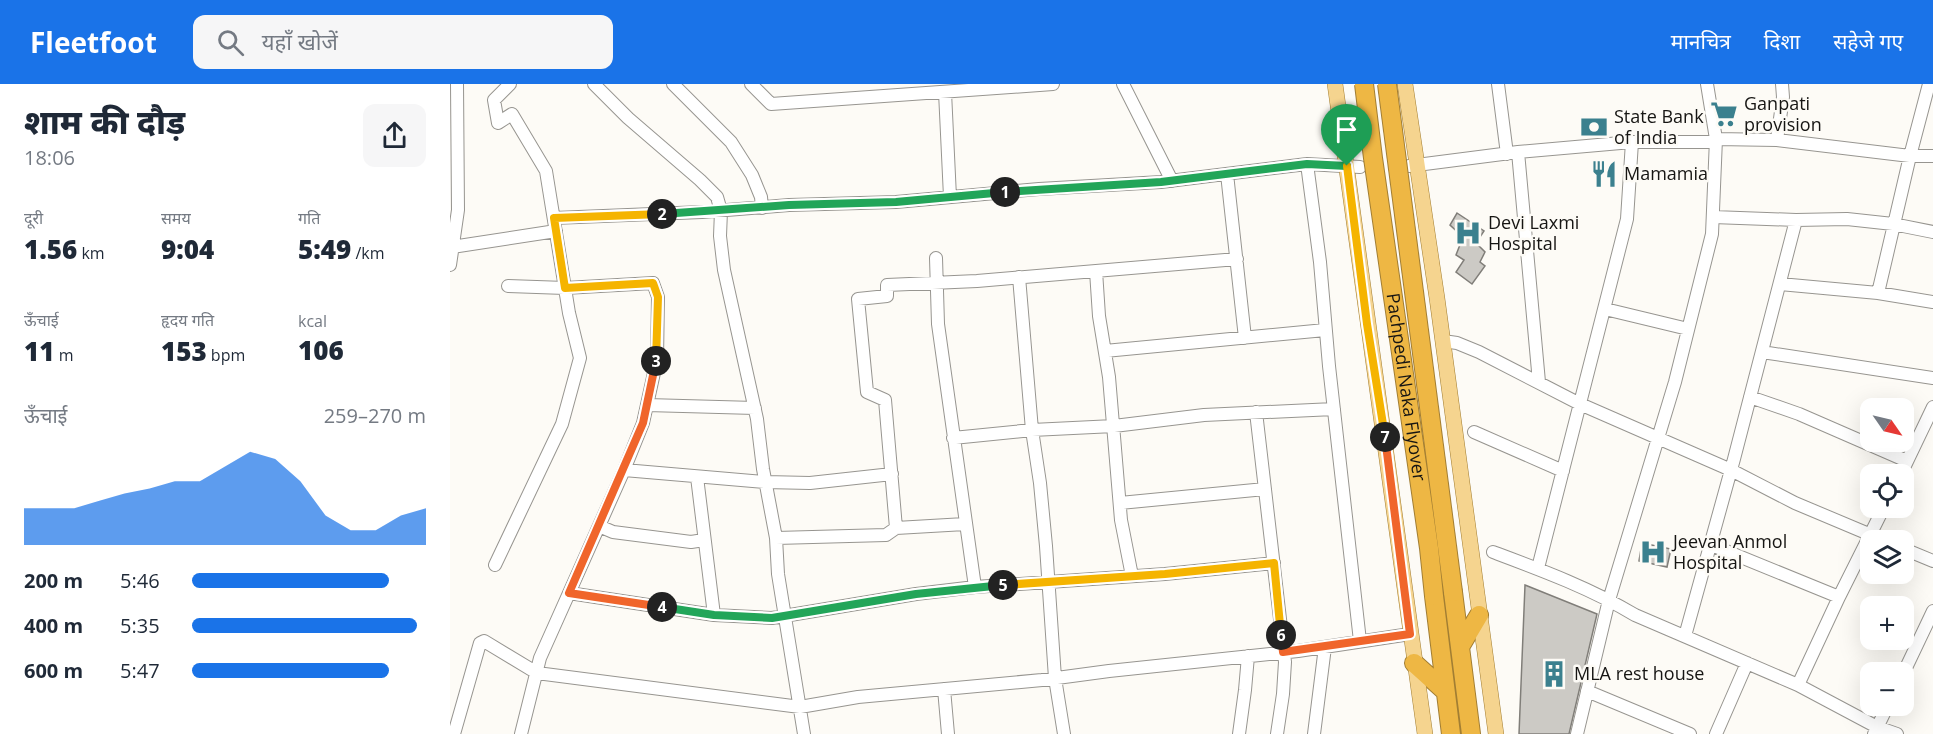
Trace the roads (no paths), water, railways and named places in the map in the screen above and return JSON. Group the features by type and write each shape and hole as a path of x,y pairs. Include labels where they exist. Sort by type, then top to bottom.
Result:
{"highway":[{"name":"Pachpedi Naka Flyover","path":"1364,84 1372,158 1429,548 1444,691 1451,734"},
{"name":"Pachpedi Naka Flyover","path":"1387,84 1471,734"},
{"path":"1460,647 1479,615"},
{"path":"1414,663 1444,691"}],"main road":[{"path":"1335,84 1354,167 1367,324 1425,734"},
{"path":"1406,84 1414,166 1443,341 1496,734"}],"street":[{"path":"450,265 458,210 457,84"},
{"path":"495,565 562,424 580,358 565,288 546,171 512,114 498,123 494,100 510,84"},
{"path":"594,84 628,118 717,197 721,211 720,236 724,270 755,408 765,482 776,538 778,574 804,734"},
{"path":"674,84 732,141 752,175 761,198 762,208"},
{"path":"751,84 771,104 1053,84"},
{"path":"1123,84 1172,181"},
{"path":"1498,84 1512,153 1539,382"},
{"path":"1577,734 1609,600 1675,382 1712,234 1716,139 1707,84"},
{"path":"1777,140 1783,97 1782,84"},
{"path":"1878,293 1929,84"},
{"path":"945,92 950,197"},
{"path":"1414,166 1512,153 1632,142 1709,142 1716,139 1777,140 1910,156 1933,156"},
{"path":"1538,568 1627,219 1632,142"},
{"path":"452,247 555,224 1172,181 1307,164 1354,167"},
{"path":"1307,164 1320,262 1325,330 1360,641"},
{"path":"1227,174 1245,338"},
{"path":"1713,217 1847,219 1933,232"},
{"path":"1685,636 1796,220"},
{"path":"936,258 938,324 975,587"},
{"path":"896,528 885,400 867,393 858,299 887,296 887,285 1019,277 1237,259"},
{"path":"1096,271 1099,316 1114,426 1121,520 1132,576"},
{"path":"1019,277 1032,430 1040,483 1055,678 1064,734"},
{"path":"508,286 565,288 653,283 658,297 657,359 643,423 540,658 521,734"},
{"path":"1780,284 1878,293 1933,302"},
{"path":"1605,309 1688,329"},
{"path":"1105,351 1325,330"},
{"path":"1443,341 1468,347 1580,404 1731,470 1795,503 1860,530"},
{"path":"1762,352 1933,378"},
{"path":"1750,397 1799,414 1907,461"},
{"path":"647,405 755,408"},
{"path":"1906,464 1933,407"},
{"path":"953,438 1032,430 1114,426 1204,415 1334,409"},
{"path":"1256,412 1285,662 1277,734"},
{"path":"1474,432 1563,471"},
{"path":"624,470 765,482 810,483 892,474"},
{"path":"697,477 714,615"},
{"path":"1120,503 1265,489"},
{"path":"776,538 886,535 896,528 965,524"},
{"path":"599,526 613,532 691,542 704,540"},
{"path":"1709,544 1839,597"},
{"path":"1493,552 1538,568 1609,600 1635,615 1798,685 1875,731 1897,734"},
{"path":"1914,553 1933,561"},
{"path":"1798,685 1860,556"},
{"path":"569,593 714,615 772,618 916,594 975,587 1048,583 1274,563"},
{"path":"1909,662 1933,611"},
{"path":"454,734 480,642 484,641 537,673 800,707 858,697 1248,656 1410,634"},
{"path":"1314,734 1325,647"},
{"path":"1239,734 1248,656"},
{"path":"1716,734 1747,663"},
{"path":"944,689 948,734"},
{"path":"1587,691 1690,734"},
{"path":"1875,731 1882,716"}],"place":[{"name":"Ganpati provision","path":"1724,114"},
{"name":"State Bank of India","path":"1594,127"},
{"name":"Mamamia","path":"1604,174"},
{"name":"Devi Laxmi Hospital","path":"1468,233"},
{"name":"Jeevan Anmol Hospital","path":"1653,552"},
{"name":"MLA rest house","path":"1554,674"}]}
